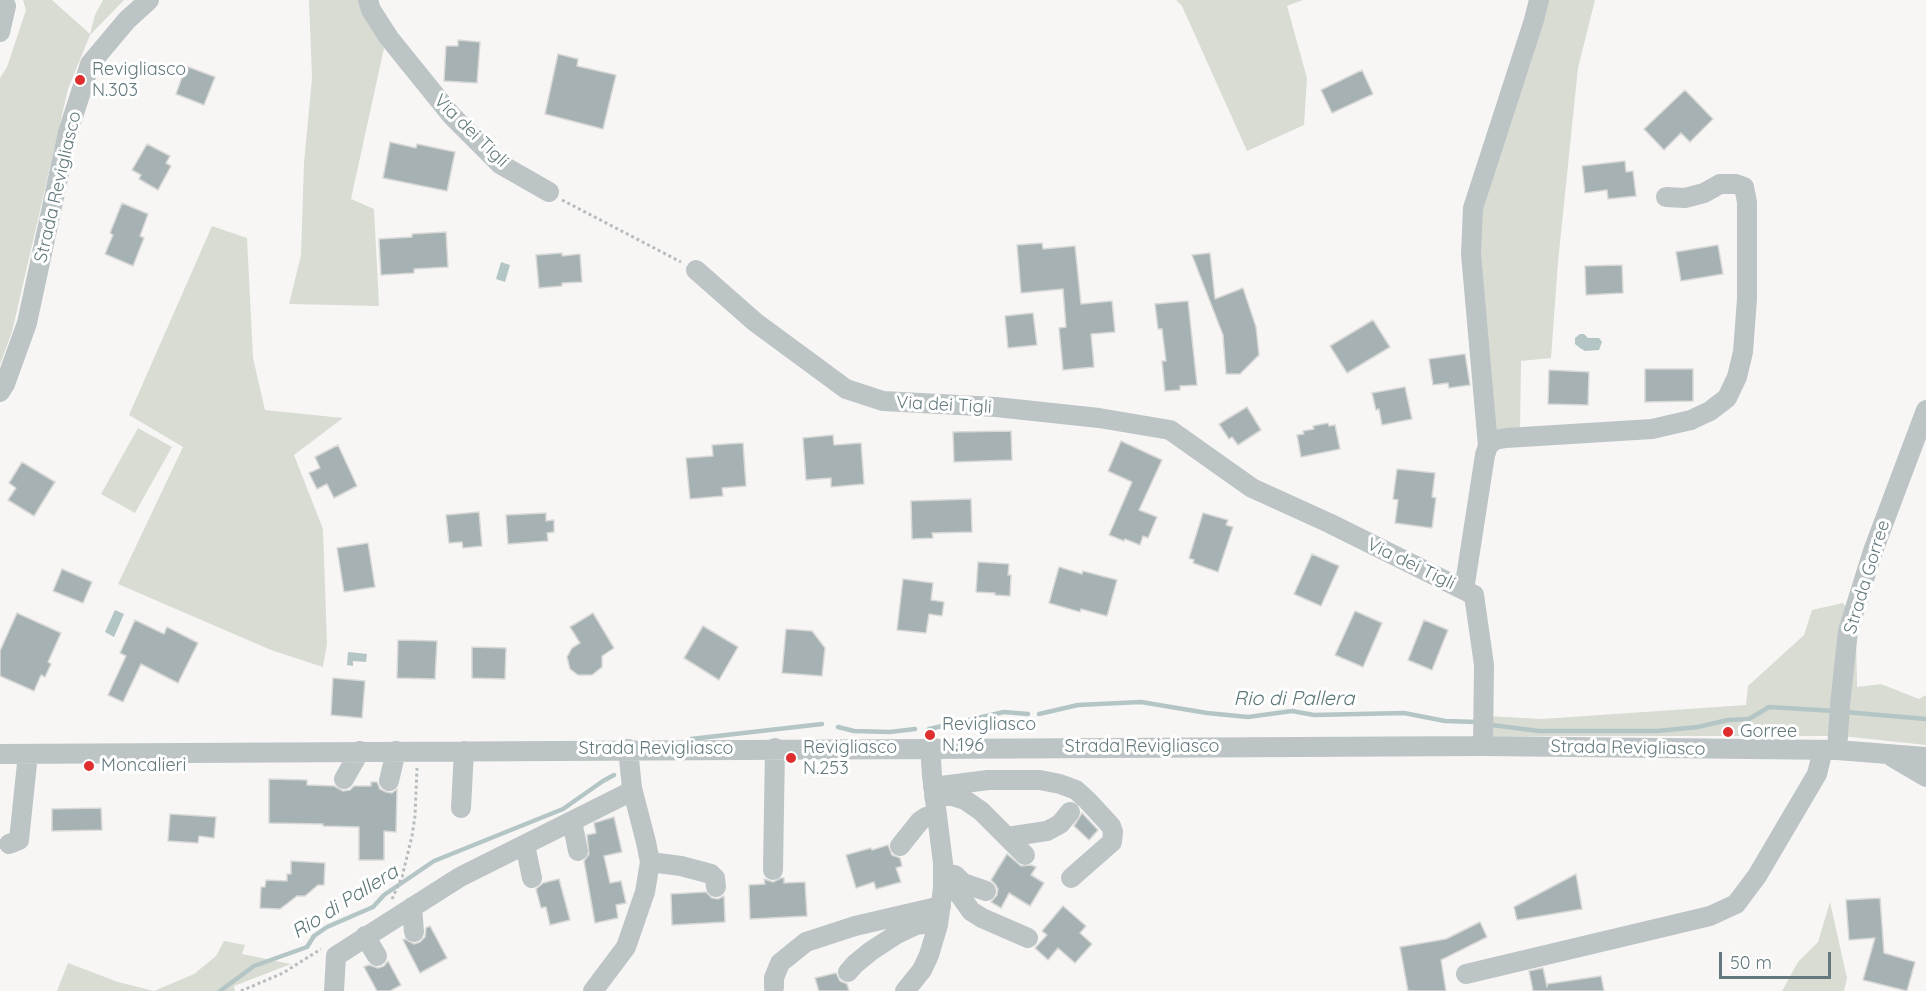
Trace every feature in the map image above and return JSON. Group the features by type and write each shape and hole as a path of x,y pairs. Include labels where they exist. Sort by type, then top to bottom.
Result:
{"street":[{"path":"0,32 6,6 3,0"},
{"name":"Strada Revigliasco","path":"0,392 27,323 68,132 90,64 127,20 149,0"},
{"name":"Via dei Tigli","path":"368,0 371,10 389,38 452,116 500,164 549,192"},
{"path":"1464,590 1488,446 1471,254 1473,208 1539,0"},
{"path":"1488,446 1495,440 1506,438 1662,427 1691,420 1710,411 1726,398 1737,377 1743,352 1747,299 1747,202 1744,187 1736,184 1720,184 1704,193 1685,198 1666,197"},
{"name":"Via dei Tigli","path":"696,270 755,322 846,389 884,401 1007,408 1099,418 1170,430 1252,488 1329,523 1474,595 1484,665 1483,746"},
{"name":"Strada Gorree","path":"1466,974 1710,916 1736,904 1757,876 1830,750 1848,631 1873,551 1926,410"},
{"name":"Strada Revigliasco","path":"0,754 775,748 1483,746 1830,750 1926,757"},
{"path":"773,870 775,748"},
{"path":"905,991 926,962 934,942 940,914 944,873 934,799 931,760 934,748"},
{"path":"593,991 626,947 645,892 648,869 646,842 632,788 628,749"},
{"path":"461,808 464,750"},
{"path":"344,779 360,751"},
{"path":"389,781 396,751"},
{"path":"9,844 19,840 28,754"},
{"name":"Strada Revigliasco","path":"1888,754 1926,777"},
{"path":"900,846 926,817 934,799 988,780 1040,780 1076,790 1111,826 1113,832 1112,842 1071,878"},
{"path":"334,991 330,951 365,936 460,877 626,794 632,788"},
{"path":"934,799 952,796 965,800 981,811 1025,855"},
{"path":"1007,837 1047,831 1060,824 1070,812"},
{"path":"572,821 578,851"},
{"path":"525,845 532,878"},
{"path":"648,869 681,866 711,874 715,878 716,887"},
{"path":"628,916 635,890 648,869"},
{"path":"944,873 955,875 963,884 986,891"},
{"path":"944,873 971,911 1028,938"},
{"path":"412,907 414,932"},
{"path":"848,972 871,951 897,934 940,914"},
{"path":"774,987 774,978 780,963 806,942 855,926 940,914"},
{"path":"365,936 377,956"}],"path":[{"path":"549,192 696,270"},
{"path":"386,905 395,893 402,877 412,836 415,816 417,751"},
{"path":"241,991 330,951"}],"shaded area":[{"path":"23,0 52,0 90,34 95,15 103,0 124,0 90,35 68,89 12,332 0,365 0,78 7,67 26,10"},
{"path":"309,0 362,0 367,16 384,48 351,199 374,209 379,306 289,304 301,255 304,163 312,78"},
{"path":"1176,0 1303,0 1287,6 1307,78 1304,125 1247,151 1182,6"},
{"path":"1545,0 1595,0 1578,68 1558,262 1551,358 1521,361 1520,431 1492,433 1477,210"},
{"path":"212,226 247,238 253,358 265,410 343,418 294,455 323,529 327,644 323,667 271,650 118,584 183,447 129,415"},
{"path":"501,262 510,265 505,282 496,279"},
{"path":"1580,334 1588,338 1599,338 1602,342 1599,350 1585,351 1575,344 1575,338"},
{"path":"138,428 172,447 135,513 101,494"},
{"path":"1843,603 1850,613 1834,736 1487,736 1488,716 1542,719 1746,705 1748,686 1804,635 1812,610"},
{"path":"115,610 124,614 114,637 105,632"},
{"path":"1856,631 1857,687 1881,684 1919,699 1926,695 1926,745 1842,736"},
{"path":"348,652 367,654 366,662 353,661 353,666 347,665"},
{"path":"1830,902 1847,978 1844,991 1782,991 1798,962 1818,942"},
{"path":"224,941 245,945 242,954 291,964 234,986 235,991 154,991 194,974 216,956"},
{"path":"68,963 118,982 154,991 57,991"}],"building":[{"path":"458,40 480,42 477,83 444,81 446,46 458,46"},
{"path":"558,54 578,59 577,66 616,75 603,129 545,114"},
{"path":"186,66 215,77 204,105 176,94"},
{"path":"1362,70 1373,94 1332,113 1321,90"},
{"path":"1685,90 1713,119 1690,142 1681,133 1664,150 1644,129"},
{"path":"390,142 416,148 417,144 455,152 447,191 383,178"},
{"path":"147,144 170,156 166,163 171,166 158,190 139,179 141,175 132,170"},
{"path":"1625,161 1626,172 1633,171 1636,196 1608,199 1607,190 1585,193 1582,166"},
{"path":"122,203 148,214 140,236 144,238 133,266 105,254 113,235 110,233"},
{"path":"446,232 448,267 414,269 414,273 381,275 379,239"},
{"path":"1042,243 1043,249 1075,246 1081,304 1112,301 1115,332 1091,334 1094,367 1063,370 1059,328 1066,327 1063,289 1021,293 1017,245"},
{"path":"1718,245 1723,274 1681,281 1676,252"},
{"path":"562,253 562,256 580,254 582,282 539,288 536,255"},
{"path":"1210,253 1215,299 1243,288 1256,327 1259,355 1240,374 1226,374 1223,335 1192,255"},
{"path":"1622,265 1623,293 1586,295 1585,266"},
{"path":"1188,301 1197,385 1180,386 1180,390 1165,391 1162,361 1166,361 1162,329 1158,329 1155,304"},
{"path":"1033,313 1037,345 1008,348 1005,316"},
{"path":"1373,320 1390,347 1347,373 1330,346"},
{"path":"1465,354 1470,385 1449,388 1448,383 1433,385 1429,359"},
{"path":"1645,369 1693,369 1693,401 1645,402"},
{"path":"1549,370 1589,372 1588,405 1548,404"},
{"path":"1405,387 1412,419 1382,425 1379,409 1376,410 1372,393"},
{"path":"1247,407 1261,430 1238,445 1232,437 1229,439 1219,424"},
{"path":"1328,423 1329,426 1335,425 1340,449 1301,457 1297,435 1314,429 1313,426"},
{"path":"1011,431 1012,460 954,462 953,432"},
{"path":"833,435 834,445 861,443 864,484 831,487 831,478 806,480 803,438"},
{"path":"1121,441 1162,460 1139,510 1157,517 1148,538 1143,536 1140,545 1109,535 1132,482 1108,471"},
{"path":"743,443 746,486 722,488 723,496 690,499 686,458 713,456 712,445"},
{"path":"338,445 357,486 334,498 327,484 317,489 309,473 320,468 315,457"},
{"path":"22,462 55,482 34,516 8,500 16,488 9,483"},
{"path":"1397,469 1435,473 1432,497 1436,498 1432,528 1395,523 1398,500 1393,499"},
{"path":"971,499 972,532 932,533 933,538 912,539 911,501"},
{"path":"479,512 482,546 463,548 462,542 449,543 446,515"},
{"path":"546,513 546,521 554,520 554,532 547,533 548,541 508,544 506,515"},
{"path":"1203,513 1228,520 1226,525 1233,527 1218,572 1193,563 1194,560 1189,558"},
{"path":"368,543 375,587 344,592 337,548"},
{"path":"1312,554 1339,566 1321,606 1294,594"},
{"path":"978,562 1009,564 1010,596 976,592"},
{"path":"1059,567 1082,574 1083,571 1117,580 1107,616 1081,609 1080,612 1049,603"},
{"path":"62,569 92,582 83,603 53,591"},
{"path":"903,579 933,583 931,600 944,602 942,616 929,614 926,633 897,630"},
{"path":"1355,611 1382,623 1363,667 1335,655"},
{"path":"17,613 61,633 48,662 51,664 45,677 41,675 34,691 0,676 0,651"},
{"path":"593,613 614,648 602,656 602,667 592,675 578,675 570,669 567,657 572,648 580,643 570,627"},
{"path":"135,620 164,634 167,627 198,643 178,683 141,664 123,702 108,695 126,656 120,653"},
{"path":"1424,620 1448,630 1432,670 1408,660"},
{"path":"703,626 738,647 719,680 684,658"},
{"path":"786,629 812,631 825,648 822,676 782,673"},
{"path":"398,640 437,641 435,679 397,678"},
{"path":"472,647 506,648 505,679 472,678"},
{"path":"333,678 365,681 362,718 331,715"},
{"path":"269,779 307,780 307,785 334,786 343,791 350,790 354,786 371,786 371,782 377,782 380,789 386,792 392,793 397,789 396,832 384,831 384,860 359,860 359,827 269,823"},
{"path":"101,808 102,830 52,831 52,809"},
{"path":"1082,813 1098,830 1089,840 1074,826"},
{"path":"170,814 216,817 214,838 199,836 198,843 168,841"},
{"path":"614,817 622,852 604,856 610,883 621,881 626,903 616,905 618,918 595,923 584,861 589,854 587,835 596,833 594,823"},
{"path":"888,845 892,855 900,858 902,866 896,868 901,882 876,889 874,882 856,888 846,855"},
{"path":"1007,854 1021,866 1036,867 1031,875 1044,883 1030,906 1009,893 1001,908 991,902 997,895 998,889 991,880"},
{"path":"291,861 325,863 324,885 318,885 305,896 297,896 280,909 260,908 261,887 265,887 266,880 287,881 287,874 291,874"},
{"path":"1576,874 1582,909 1517,920 1514,907"},
{"path":"784,878 784,883 805,882 807,916 750,919 749,885 765,884 764,879 773,882"},
{"path":"559,879 570,920 550,925 546,907 541,908 536,889 543,883"},
{"path":"706,892 712,898 718,899 724,896 725,922 672,925 671,894"},
{"path":"1880,898 1884,953 1915,962 1907,991 1863,980 1875,938 1849,940 1846,900"},
{"path":"1063,906 1086,926 1080,933 1092,944 1075,963 1058,948 1048,960 1035,948 1047,935 1042,931"},
{"path":"1480,922 1487,937 1441,960 1446,991 1408,991 1400,947 1446,939"},
{"path":"430,926 447,958 420,973 403,940 414,944 420,942 425,937 426,928"},
{"path":"388,961 401,985 390,991 377,991 364,967 369,965 378,968 384,966"},
{"path":"1543,968 1547,987 1547,984 1601,976 1604,991 1533,991 1529,971"},
{"path":"836,973 840,981 847,984 849,991 819,991 815,978"}],"waterway":[{"name":"Rio di Pallera","path":"1039,714 1078,705 1141,702 1248,717 1292,711 1314,715 1404,713 1445,721 1477,722"},
{"name":"Rio di Pallera","path":"1492,725 1539,731 1657,731 1749,719 1769,707 1834,711"},
{"name":"Rio di Pallera","path":"929,729 1004,712 1028,714"},
{"name":"Rio di Pallera","path":"1845,712 1926,719"},
{"name":"Rio di Pallera","path":"691,739 822,724"},
{"name":"Rio di Pallera","path":"838,727 854,731 890,732 915,729"},
{"name":"Rio di Pallera","path":"220,991 254,966 307,947 314,936 327,927 373,907 384,895 434,861 563,809 614,775"}],"place":[{"name":"Revigliasco N.303","path":"80,80"},
{"name":"Gorree","path":"1728,732"},
{"name":"Revigliasco N.196","path":"930,735"},
{"name":"Revigliasco N.253","path":"791,758"},
{"name":"Moncalieri","path":"89,766"}]}
